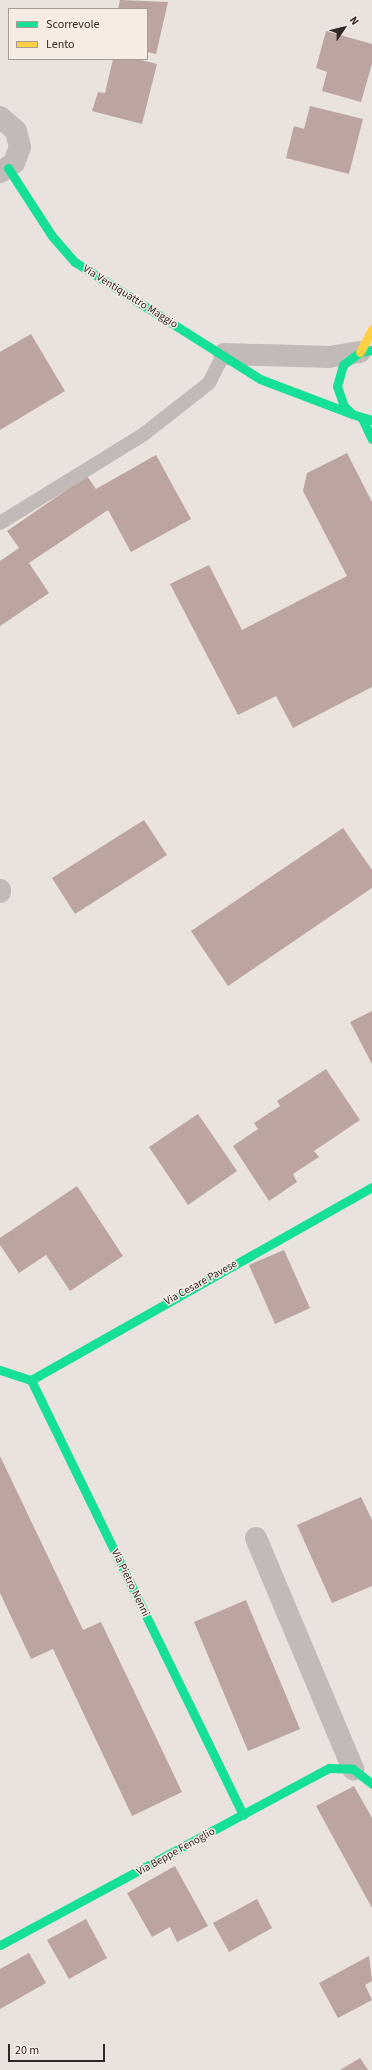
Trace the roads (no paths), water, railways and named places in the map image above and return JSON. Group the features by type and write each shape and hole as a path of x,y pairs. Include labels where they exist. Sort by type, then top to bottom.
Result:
{"street":[{"path":"0,117 12,125 19,139 17,155 4,170"},
{"name":"Via Ventiquattro Maggio","path":"4,170 52,236 75,262 102,282 224,354 260,379 362,418 372,420"},
{"path":"352,414 344,406 337,386 343,365 366,351 372,329"},
{"name":"Via Ventiquattro Maggio","path":"224,354 329,356 366,351"},
{"path":"362,418 372,439"},
{"name":"Via Cesare Pavese","path":"31,1380 372,1187"},
{"path":"0,1370 31,1380"},
{"name":"Via Pietro Nenni","path":"31,1380 243,1815"},
{"path":"256,1538 353,1769 372,1784"},
{"name":"Via Beppe Fenoglio","path":"0,1945 329,1768 353,1769"}],"lane":[{"path":"0,523 144,434 209,383 224,354"}]}
